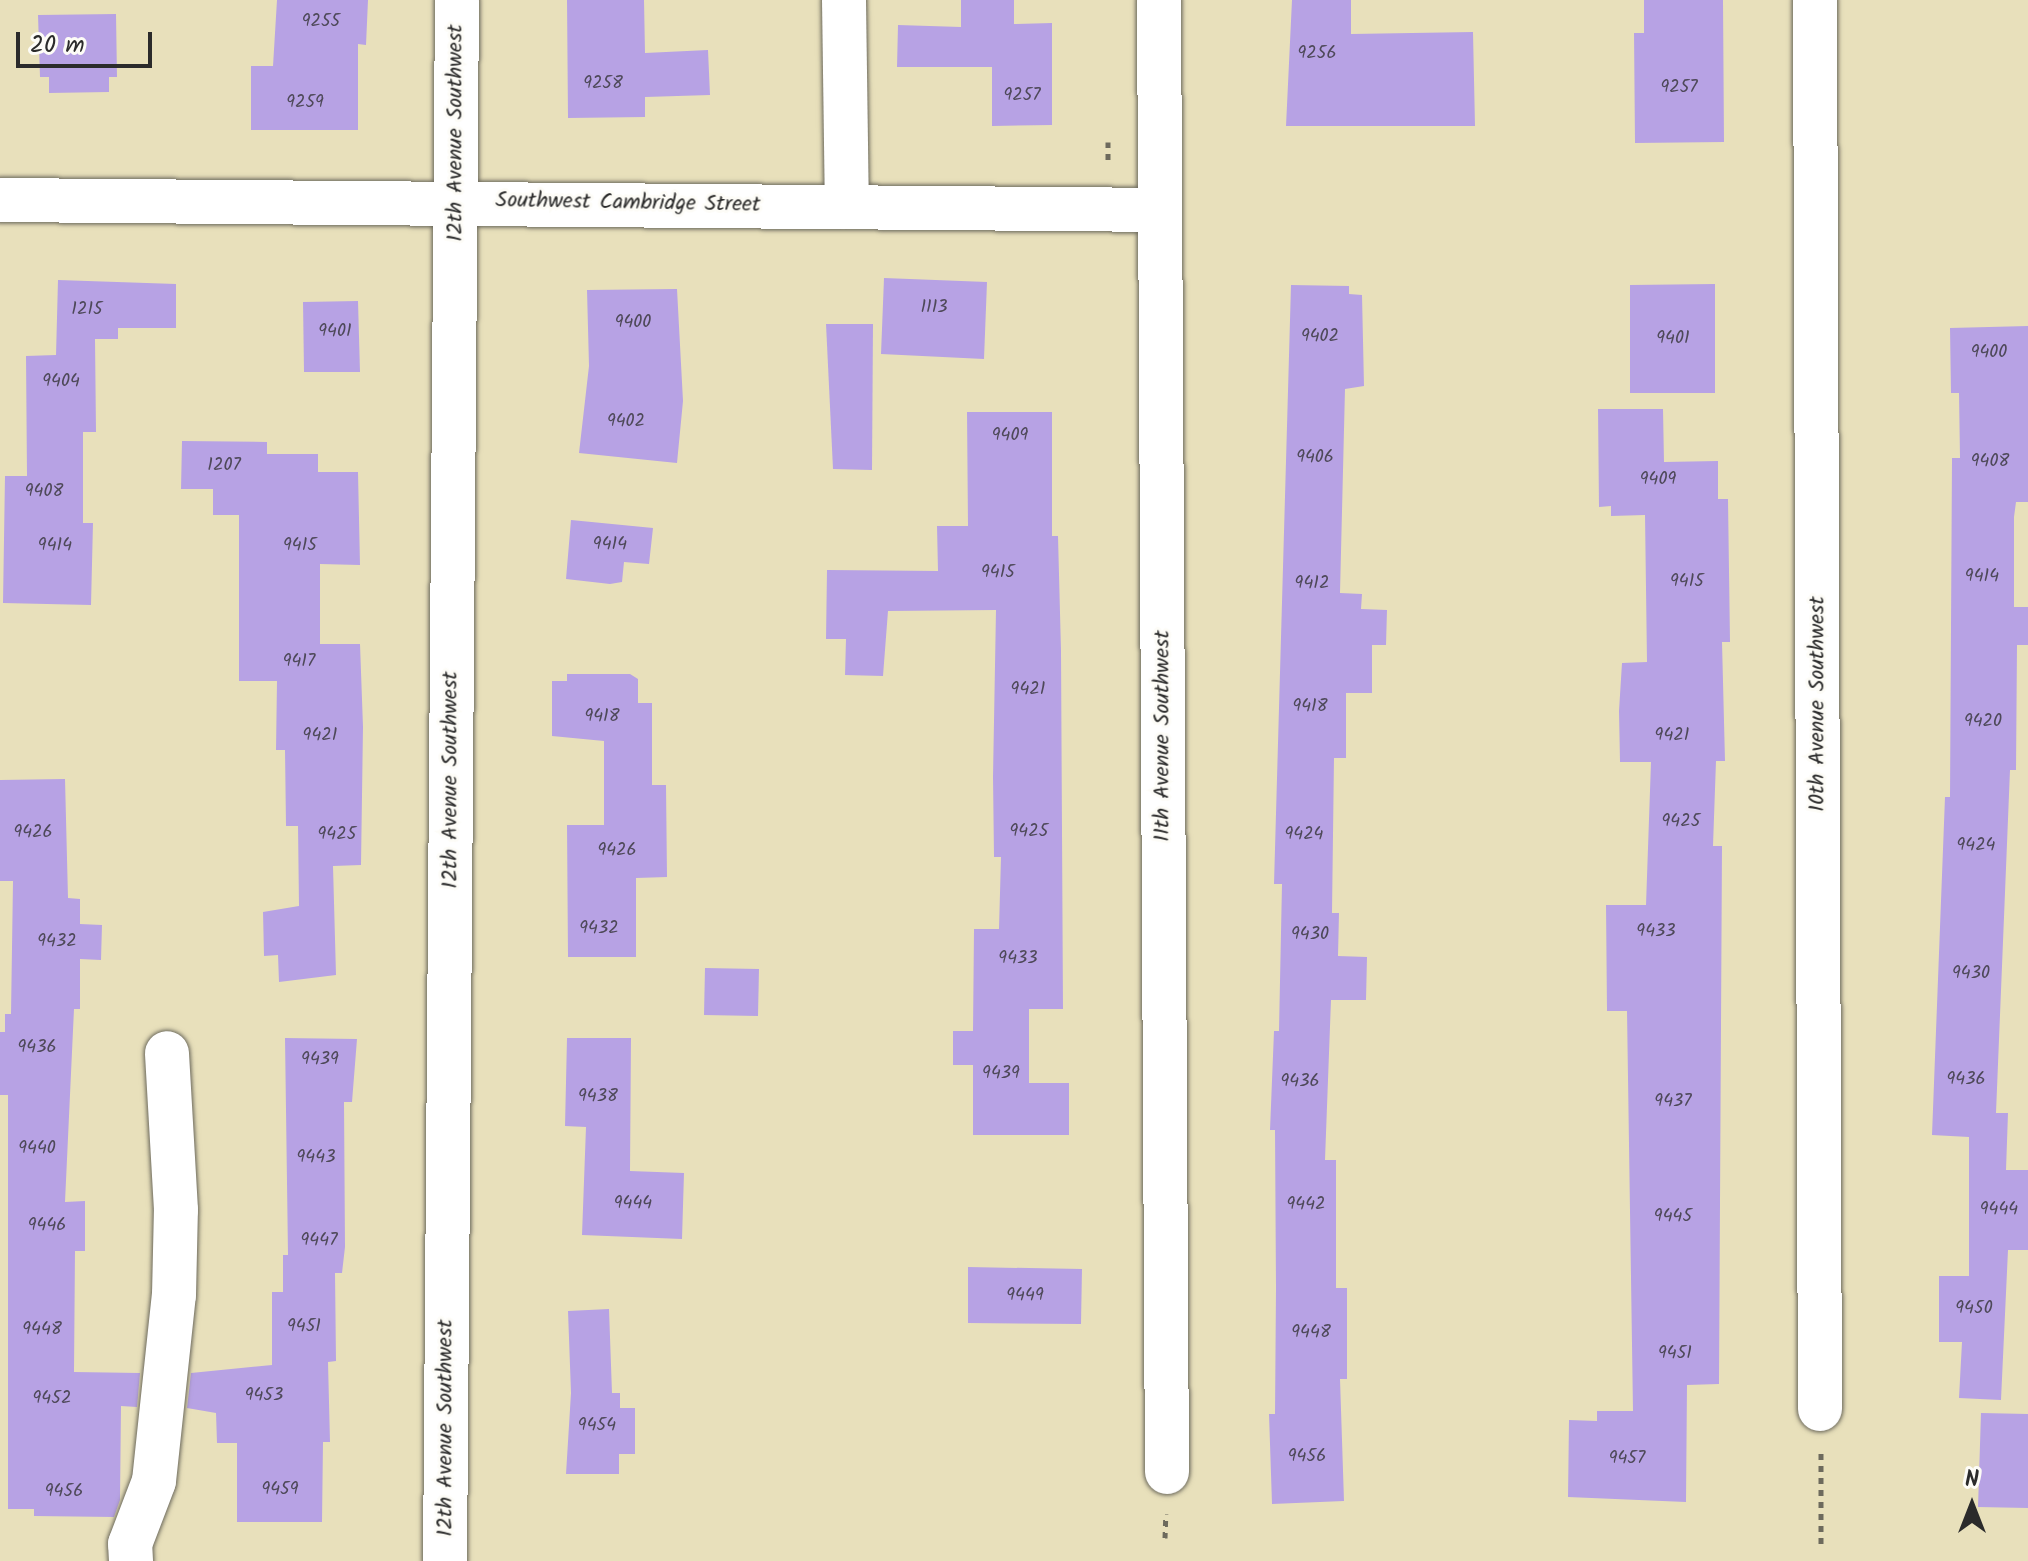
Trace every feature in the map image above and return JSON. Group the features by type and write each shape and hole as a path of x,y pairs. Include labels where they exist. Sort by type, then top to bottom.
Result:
{"street":[{"name":"12th Avenue Southwest","path":"445,1561 457,0"},
{"path":"844,0 847,207"},
{"name":"11th Avenue Southwest","path":"1159,0 1167,1472"},
{"name":"10th Avenue Southwest","path":"1815,0 1820,1409"},
{"name":"Southwest Cambridge Street","path":"0,200 455,200 1159,210"},
{"path":"131,1561 130,1544 154,1481 174,1295 176,1210 167,1053"}],"path":[{"path":"1108,142 1108,175"},
{"path":"1821,1468 1821,1544"}],"building":[{"path":"277,0 368,0 366,45 358,44 358,130 251,130 251,66 273,66"},
{"path":"567,0 644,0 645,53 708,50 710,95 645,97 645,117 568,118"},
{"path":"961,0 1014,0 1014,24 1052,23 1052,125 992,126 992,67 897,67 898,25 961,27"},
{"path":"1292,0 1351,0 1351,34 1473,32 1475,126 1286,126"},
{"path":"1644,0 1723,0 1724,142 1635,143 1634,33 1644,33"},
{"path":"116,14 117,77 109,77 109,92 49,93 49,77 40,77 38,15"},
{"path":"884,278 987,282 984,359 881,354"},
{"path":"58,280 176,284 176,328 118,328 118,339 95,339 96,432 83,432 83,523 93,523 91,605 3,603 5,476 27,476 26,356 56,355"},
{"path":"1715,284 1715,393 1630,393 1630,285"},
{"path":"1291,285 1349,286 1349,294 1362,295 1364,386 1345,389 1340,593 1362,594 1361,609 1387,610 1386,645 1372,645 1372,693 1346,693 1346,758 1334,758 1332,913 1339,913 1338,956 1367,957 1366,1000 1331,1000 1325,1160 1336,1160 1336,1288 1347,1288 1347,1379 1340,1379 1344,1501 1272,1504 1269,1414 1275,1414 1276,1288 1275,1130 1270,1130 1274,1031 1279,1031 1282,884 1274,884"},
{"path":"677,289 683,401 677,463 579,453 589,366 587,290"},
{"path":"358,301 360,372 304,372 303,302"},
{"path":"826,324 873,324 872,470 833,469"},
{"path":"2028,326 2028,502 2016,502 2014,517 2014,607 2028,607 2028,645 2017,645 2016,770 2010,770 1996,1113 2008,1113 2006,1170 2028,1170 2028,1250 2008,1250 2001,1400 1959,1398 1962,1342 1939,1342 1939,1276 1969,1276 1969,1137 1932,1135 1945,797 1950,797 1952,458 1960,458 1959,393 1951,393 1950,328"},
{"path":"1598,409 1663,409 1664,462 1718,461 1718,499 1728,499 1730,642 1722,642 1725,761 1716,761 1713,846 1722,846 1719,1384 1687,1385 1686,1502 1568,1497 1569,1420 1597,1421 1597,1411 1633,1411 1627,1011 1607,1011 1606,905 1646,905 1651,762 1620,762 1622,663 1647,662 1645,515 1611,516 1611,506 1599,507"},
{"path":"967,412 1052,412 1052,536 1058,536 1061,651 1063,1009 1029,1009 1029,1083 1069,1083 1069,1135 973,1135 973,1065 953,1065 953,1031 973,1031 974,929 999,929 1001,857 994,857 993,777 996,610 888,611 883,676 845,675 846,639 826,639 827,570 938,571 937,526 968,526"},
{"path":"182,441 267,442 267,454 318,454 318,472 358,472 360,565 320,564 320,644 360,644 363,727 361,865 333,866 336,975 279,982 278,955 264,956 263,912 299,906 298,826 286,826 285,750 276,750 277,681 239,681 239,515 213,515 213,489 181,489"},
{"path":"571,520 653,528 649,564 624,562 622,582 610,584 566,579"},
{"path":"567,674 630,674 638,679 638,703 652,703 652,785 666,785 667,877 636,878 636,957 568,957 567,825 604,825 604,741 552,736 552,681 567,681"},
{"path":"65,779 68,898 80,899 80,924 102,925 101,960 80,959 80,1009 74,1009 65,1202 85,1201 85,1251 75,1251 74,1372 140,1373 137,1407 121,1406 120,1500 114,1517 34,1516 34,1509 8,1509 8,1095 0,1095 0,1032 5,1032 5,1014 11,1014 13,881 0,881 0,780"},
{"path":"705,968 759,969 758,1016 704,1015"},
{"path":"285,1038 357,1039 352,1102 344,1102 345,1247 342,1273 335,1273 336,1361 328,1362 330,1442 323,1442 322,1522 237,1522 237,1443 217,1443 216,1413 187,1408 191,1373 272,1365 272,1292 283,1292 283,1255 288,1255"},
{"path":"567,1038 631,1038 630,1171 684,1173 682,1239 582,1235 586,1127 565,1126"},
{"path":"968,1267 1082,1269 1081,1324 968,1323"},
{"path":"609,1309 612,1393 620,1393 620,1408 635,1408 635,1454 619,1454 619,1474 566,1474 571,1393 568,1311"},
{"path":"1981,1413 2028,1414 2028,1508 1978,1507"}]}
